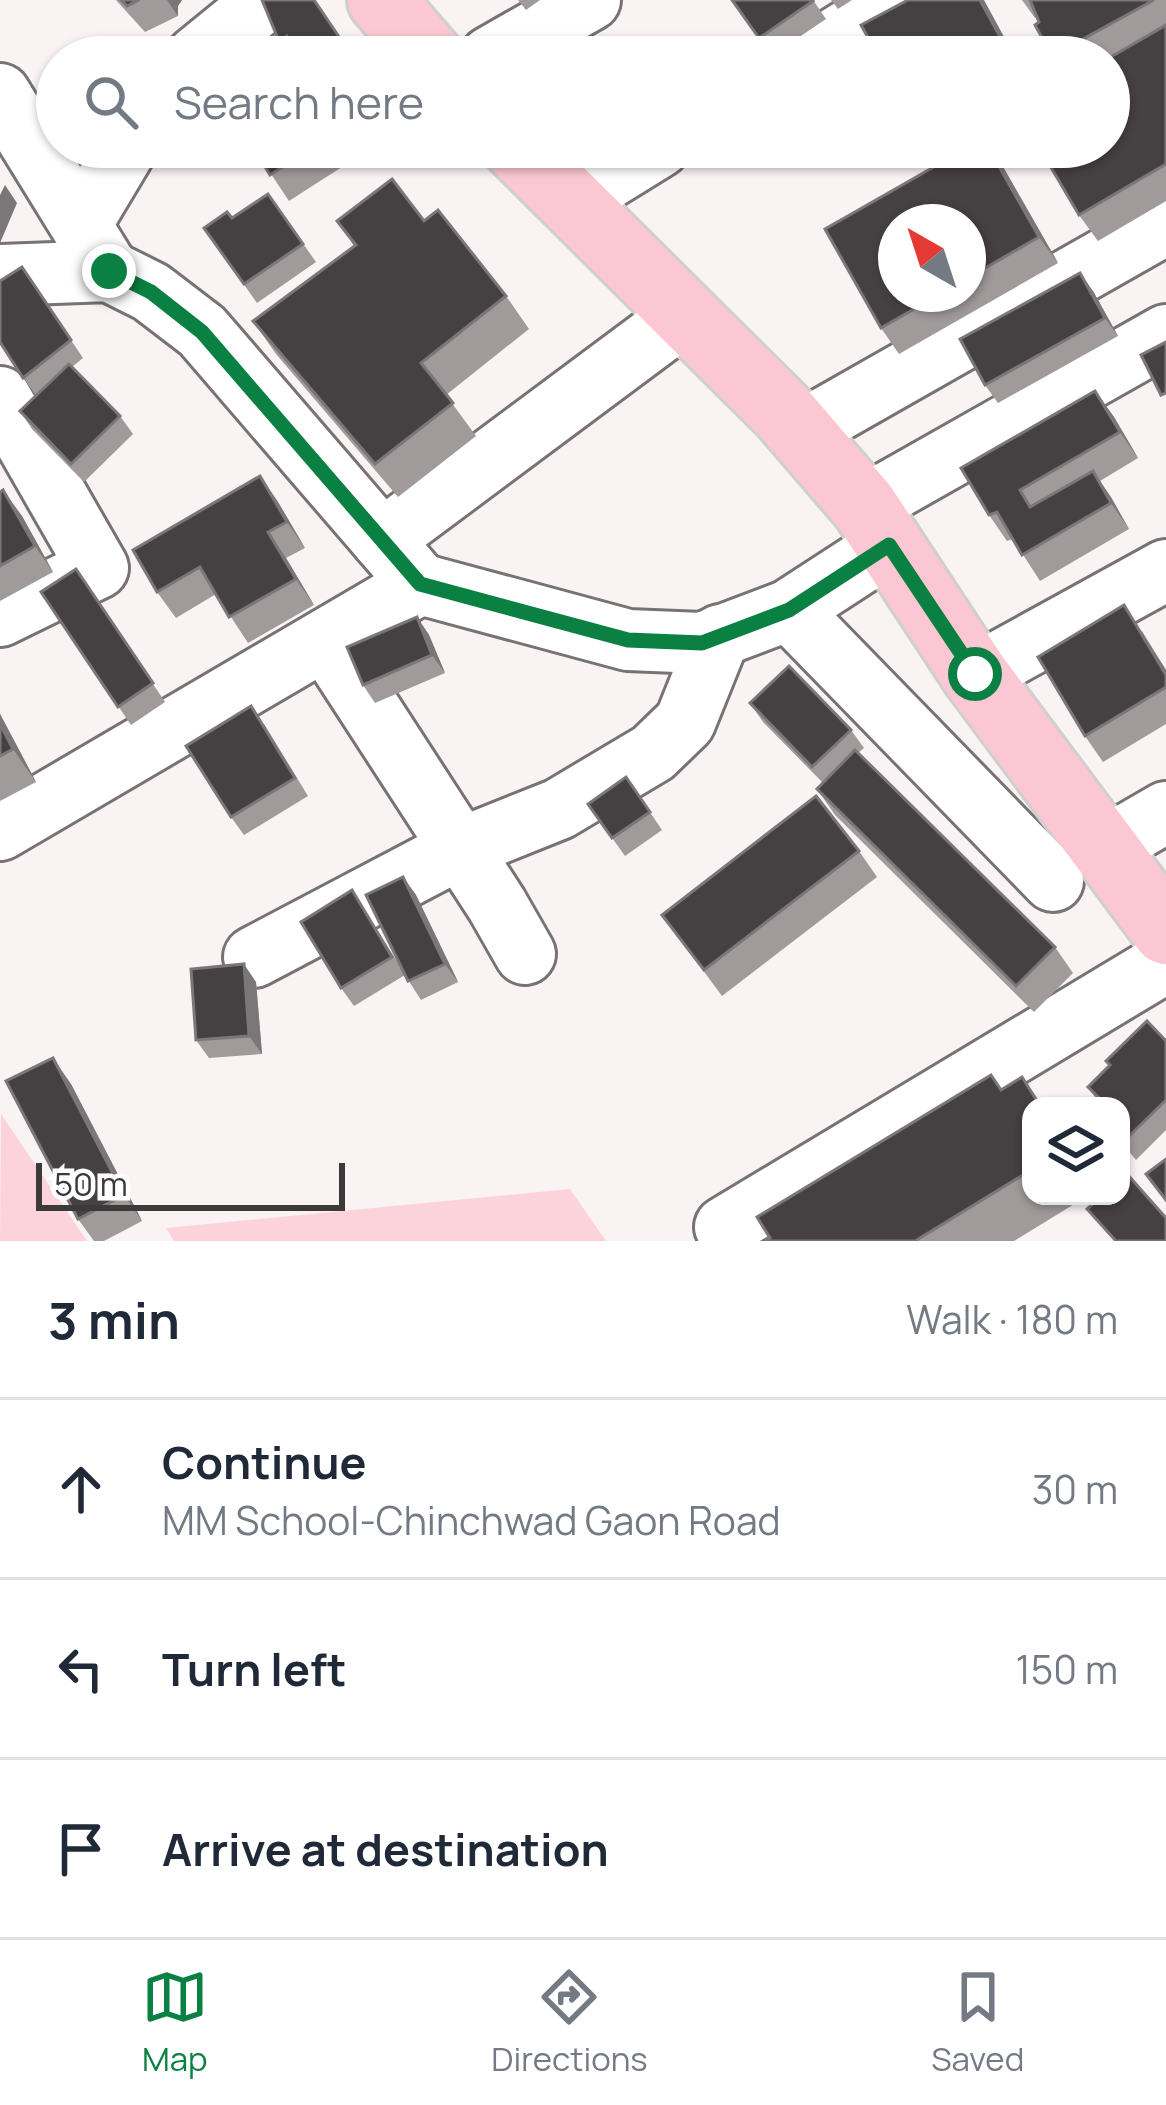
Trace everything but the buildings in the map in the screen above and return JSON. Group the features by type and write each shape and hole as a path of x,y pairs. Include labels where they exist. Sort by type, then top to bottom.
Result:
{"main road":[{"path":"381,0 412,36"},
{"path":"537,168 800,433 877,525 975,674 1079,864 1166,931"}],"street":[{"path":"222,36 266,0"},
{"path":"527,36 590,0"},
{"path":"839,36 897,0"},
{"path":"0,94 36,152"},
{"path":"46,168 95,248 202,332 401,562 628,640 702,643 789,610 877,525 1166,335"},
{"path":"95,248 120,168"},
{"path":"570,202 625,168"},
{"path":"800,433 1166,224"},
{"path":"0,275 95,248"},
{"path":"0,830 325,640 401,562 684,315"},
{"path":"0,397 98,568 0,616"},
{"path":"975,674 1166,570"},
{"path":"789,610 1079,864 1166,812"},
{"path":"254,957 459,849 559,809 653,753 685,722 720,635"},
{"path":"325,640 524,954"},
{"path":"725,1227 1166,962"}],"shaded area":[{"path":"1,1114 87,1241 0,1241"},
{"path":"570,1189 606,1241 174,1241 166,1228"}],"route":[{"path":"109,271 151,292 202,332 420,584 628,640 702,643 789,610 889,545 975,674"}]}
